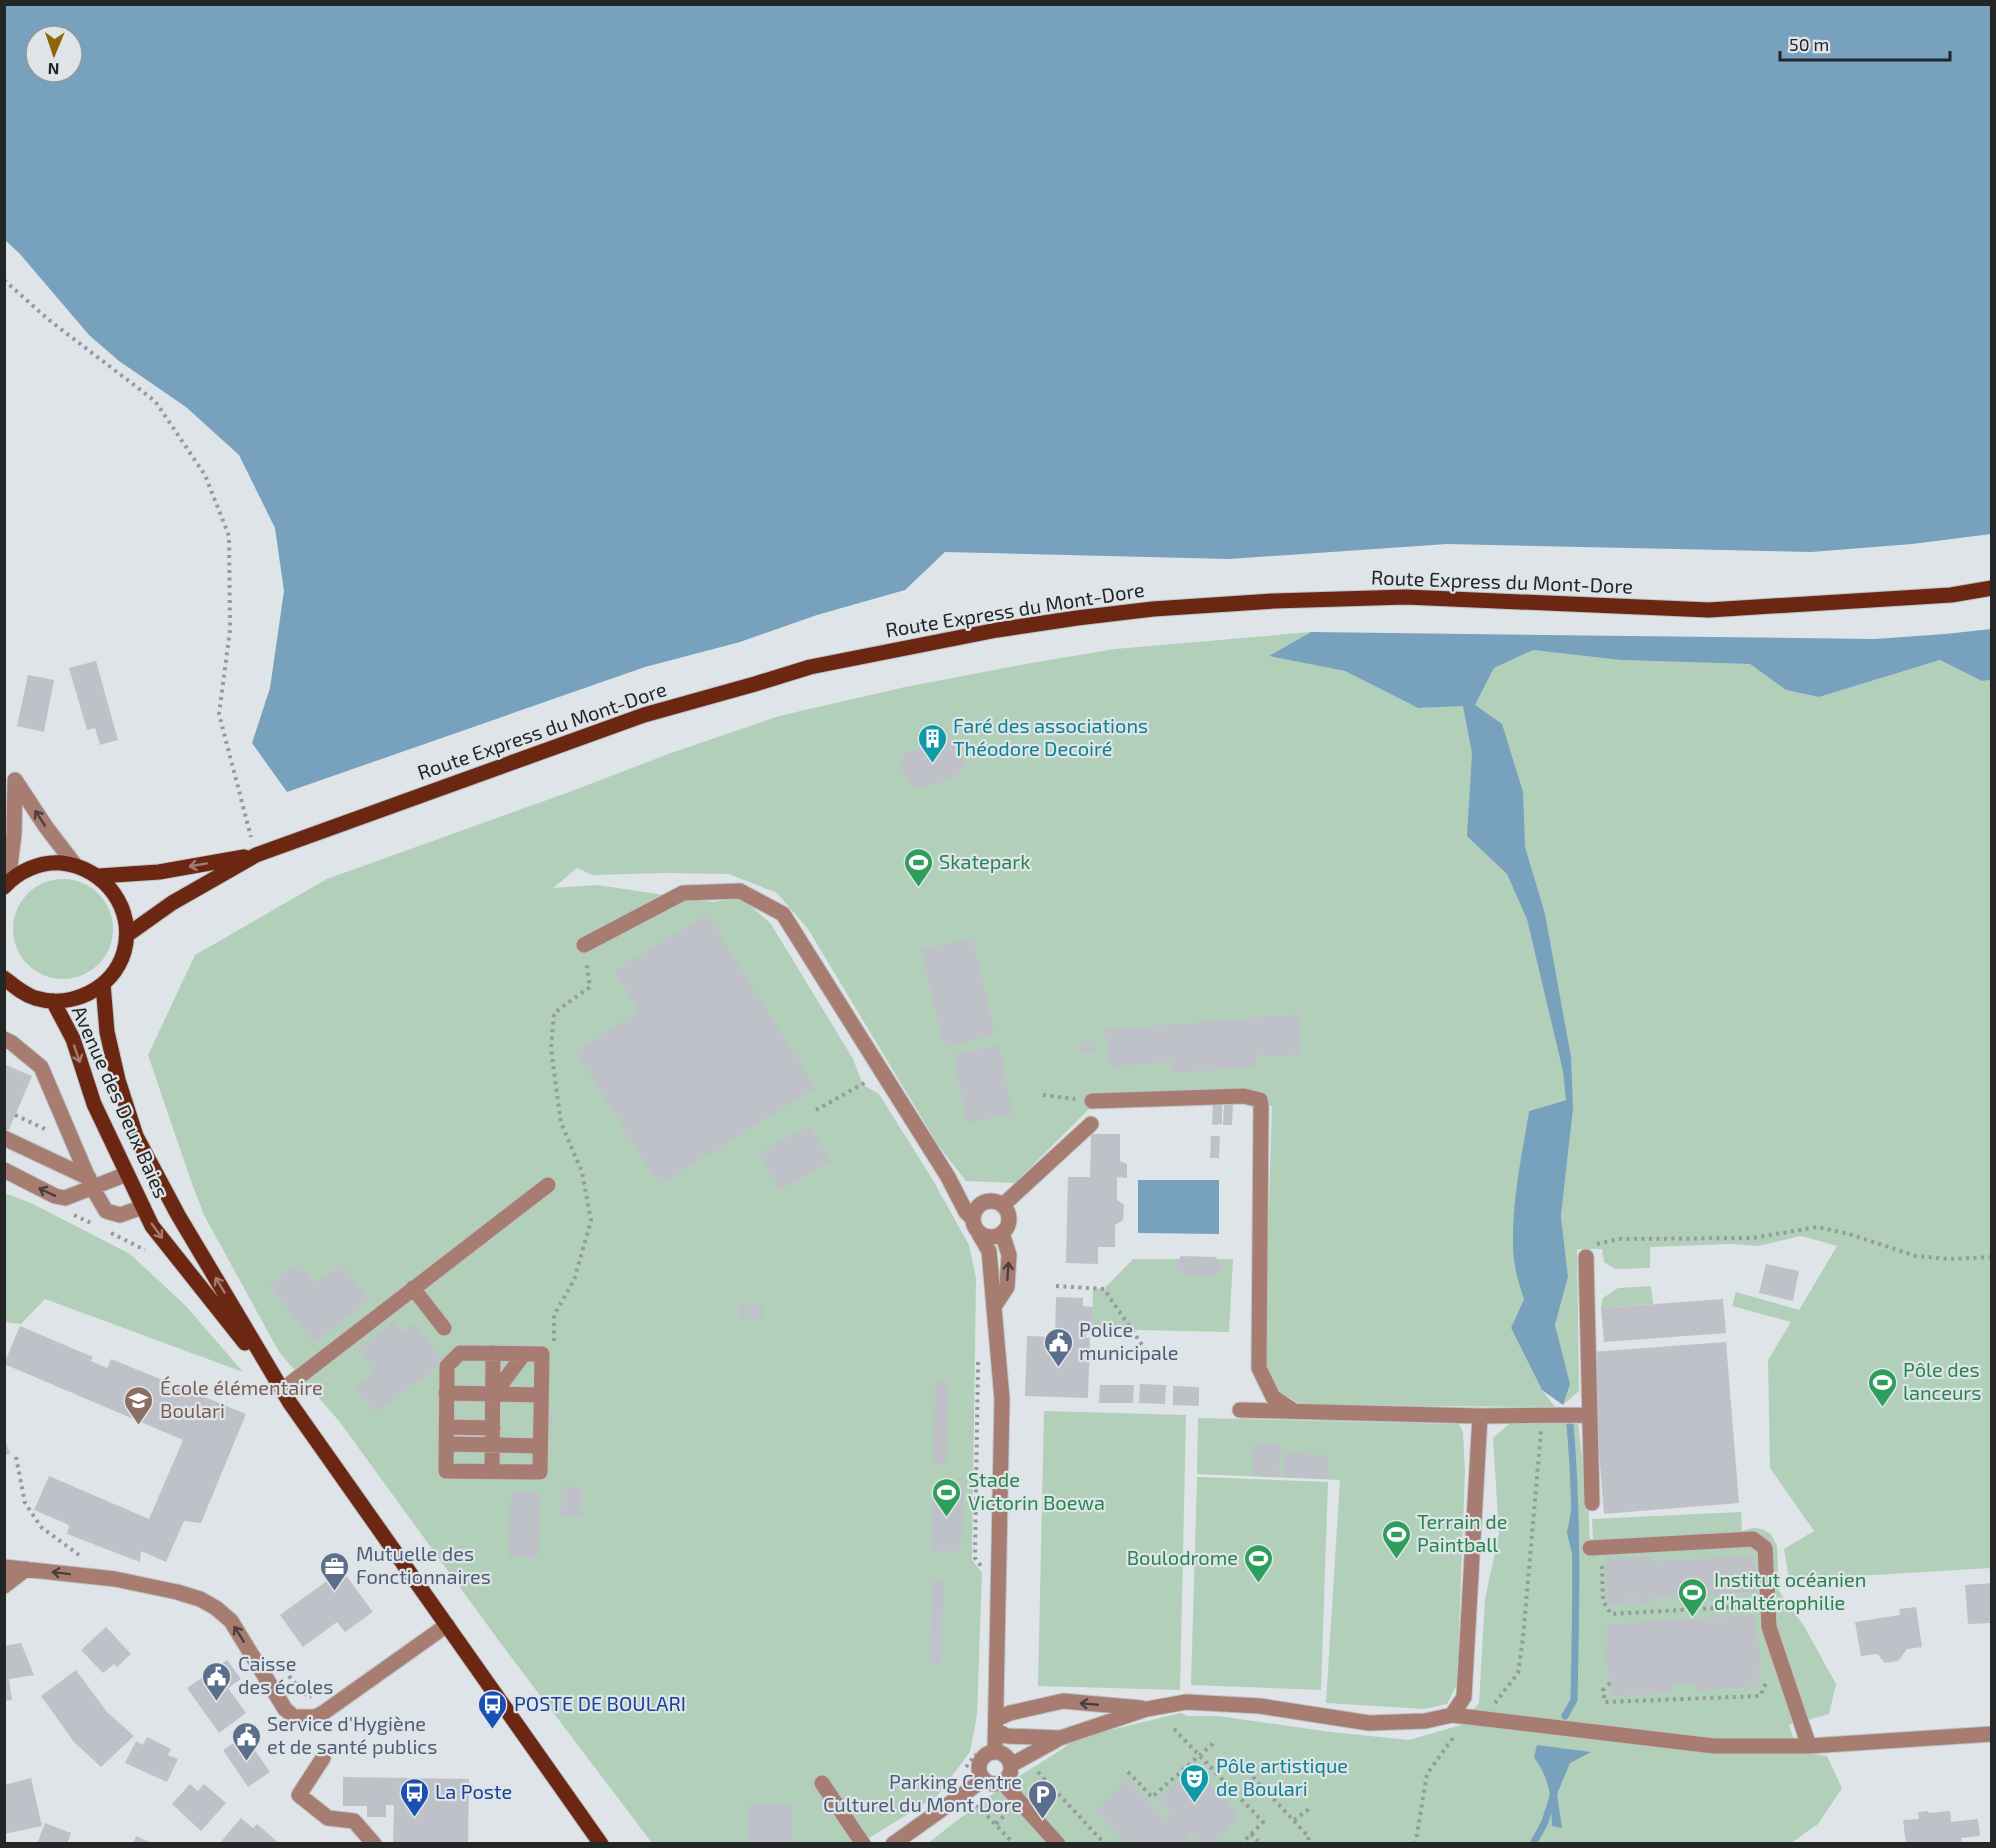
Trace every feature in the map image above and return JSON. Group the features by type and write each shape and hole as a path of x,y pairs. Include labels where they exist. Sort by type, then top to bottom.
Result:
{"main road":[{"name":"Route Express du Mont-Dore","path":"99,876 159,872 256,855 644,715 810,667 997,630 1153,609 1274,601 1406,597 1709,610 1951,595 1992,588"},
{"name":"Route Express du Mont-Dore","path":"127,935 172,903 256,855"},
{"path":"4,978 18,990 35,998 53,1001 71,1000 88,994 103,984 116,970 124,953 127,935 124,912 114,892 99,876 75,864 57,862 39,865 22,872 6,885"},
{"name":"Avenue des Deux Baies","path":"103,984 107,1032 118,1080 136,1136 178,1215 282,1390"},
{"name":"Avenue des Deux Baies","path":"53,1001 73,1040 94,1104 152,1226 282,1390 601,1844"}],"street":[{"path":"6,885 14,833 15,780 46,827 75,864"},
{"path":"584,945 683,893 740,891 783,914 948,1177 966,1212 972,1218"},
{"path":"4,1039 41,1067 90,1183 106,1211 120,1215 143,1207"},
{"path":"1092,1101 1244,1096 1260,1100 1262,1105 1258,1368 1273,1397 1294,1411"},
{"path":"1003,1205 1091,1124"},
{"path":"4,1138 90,1183"},
{"path":"4,1170 55,1196 65,1198 90,1183 127,1174"},
{"path":"948,1177 981,1204"},
{"path":"282,1390 548,1185"},
{"path":"980,1234 991,1238 1007,1229 1009,1216 1003,1205 992,1201 981,1204 972,1218 973,1224 989,1251 1002,1399 995,1752"},
{"path":"995,1305 1007,1287 1009,1255 1002,1233"},
{"path":"1586,1257 1592,1503"},
{"path":"414,1288 444,1328"},
{"path":"460,1353 493,1353 542,1353 540,1472 446,1471 447,1366 460,1353"},
{"path":"492,1471 493,1353"},
{"path":"494,1394 524,1354"},
{"path":"446,1393 541,1395"},
{"path":"1240,1410 1480,1416 1590,1415"},
{"path":"1452,1715 1464,1696 1480,1416"},
{"path":"446,1427 493,1428"},
{"path":"446,1444 540,1446"},
{"path":"1596,1552 1752,1539 1765,1548 1769,1628 1809,1746"},
{"path":"4,1567 115,1579 200,1599 231,1620 285,1709 294,1717 315,1717 447,1625"},
{"path":"4,1586 26,1569"},
{"path":"996,1725 1010,1713 1063,1701 1147,1709"},
{"path":"1018,1761 995,1752 985,1755 979,1764 980,1775 983,1780 992,1784 1002,1782 1010,1775 1018,1761 1060,1738 1147,1709 1186,1702 1249,1706 1369,1724 1425,1721 1452,1715 1714,1746 1809,1746 1992,1734"},
{"path":"996,1725 1007,1736 1060,1738"},
{"path":"323,1758 299,1795 328,1818 354,1821 374,1844"},
{"path":"893,1844 983,1780"},
{"path":"1002,1782 1058,1844"},
{"path":"822,1783 863,1844"}],"path":[{"path":"4,280 49,320 155,401 205,475 229,536 230,630 219,714 256,855"},
{"path":"554,1350 554,1315 574,1280 591,1221 582,1172 561,1123 551,1049 554,1013 590,987 584,945"},
{"path":"816,1110 868,1082 875,1085"},
{"path":"1043,1095 1092,1101"},
{"path":"15,1115 55,1133"},
{"path":"1586,1257 1598,1243 1619,1239 1753,1238 1818,1227 1849,1234 1916,1256 1950,1259 1992,1257"},
{"path":"1056,1286 1104,1289 1153,1361"},
{"path":"978,1359 975,1558 987,1573"},
{"path":"1414,1844 1428,1774 1452,1736 1484,1719 1518,1673 1526,1614 1541,1415"},
{"path":"1596,1552 1603,1602 1611,1614 1768,1605"},
{"path":"1610,1683 1603,1690 1605,1702 1760,1696 1767,1680 1766,1664 1778,1656"},
{"path":"1174,1729 1263,1822 1241,1844"},
{"path":"1128,1772 1152,1797 1216,1741"},
{"path":"962,1772 975,1755 976,1744"},
{"path":"1018,1761 1045,1779 1105,1844"},
{"path":"1253,1777 1309,1837 1307,1844"},
{"path":"1031,1790 1045,1779"},
{"path":"970,1807 976,1803 1014,1844"},
{"path":"1294,1820 1309,1809"},
{"path":"996,1824 1007,1812"},
{"path":"1251,1834 1258,1842"}],"green space":[{"path":"1311,632 1270,656 1345,671 1418,708 1475,705 1494,668 1533,650 1620,660 1750,664 1786,690 1819,697 1940,660 1982,681 1991,680 1991,1568 1789,1580 1784,1549 1814,1531 1770,1468 1768,1360 1791,1322 1732,1306 1736,1292 1799,1310 1837,1246 1801,1236 1758,1246 1732,1244 1650,1247 1650,1268 1615,1269 1604,1262 1602,1249 1577,1249 1579,1391 1563,1405 1568,1380 1555,1325 1568,1277 1561,1216 1573,1109 1572,1098 1529,1111 1516,1206 1516,1255 1518,1278 1524,1299 1511,1328 1542,1390 1555,1407 1302,1405 1275,1389 1264,1362 1272,1106 1246,1101 1103,1095 1015,1183 966,1181 938,1145 808,929 777,893 729,874 593,875 577,868 553,888 597,885 711,902 742,898 771,924 853,1059 863,1085 879,1094 931,1177 969,1245 976,1278 972,1560 982,1573 977,1715 970,1752 937,1796 861,1843 652,1843 499,1641 339,1421 279,1352 204,1215 148,1055 195,955 327,879 779,716 905,687 1115,649"},
{"path":"63,879 82,883 98,894 109,910 113,929 109,948 98,964 82,975 63,979 44,975 28,964 17,948 13,929 17,910 28,894 44,883"},
{"path":"5,1193 31,1203 130,1254 186,1306 243,1372 45,1299 21,1324 5,1322"},
{"path":"1133,1259 1233,1259 1229,1332 1092,1329 1093,1288 1104,1289"},
{"path":"1651,1286 1653,1304 1601,1308 1603,1298 1618,1288"},
{"path":"1044,1411 1186,1415 1180,1690 1038,1686"},
{"name":"Terrain de Paintball","path":"1198,1418 1459,1424 1463,1432 1465,1471 1457,1684 1447,1704 1424,1709 1326,1703 1340,1480 1197,1474"},
{"path":"1509,1424 1578,1424 1589,1514 1590,1553 1593,1538 1592,1519 1741,1512 1742,1531 1754,1528 1771,1534 1777,1546 1779,1591 1804,1626 1836,1684 1829,1714 1789,1725 1798,1751 1827,1756 1842,1788 1818,1824 1791,1843 927,1844 991,1795 1075,1739 1180,1713 1188,1716 1218,1716 1409,1740 1461,1725 1479,1703 1485,1599 1499,1534 1493,1438"},
{"name":"Boulodrome","path":"1197,1477 1328,1482 1321,1690 1191,1685"}],"water":[{"path":"5,4 1991,5 1991,534 1912,544 1811,552 1447,544 1229,559 945,552 905,590 817,615 740,642 645,667 287,792 252,743 270,688 284,591 275,528 239,455 186,407 119,361 89,335 20,254 5,240"},
{"path":"1991,629 1991,680 1982,681 1940,660 1819,697 1786,690 1750,664 1620,660 1533,650 1494,668 1475,705 1502,724 1523,792 1525,847 1545,914 1571,1057 1573,1109 1561,1216 1568,1277 1555,1325 1570,1384 1563,1405 1542,1390 1511,1328 1524,1299 1515,1266 1513,1228 1518,1178 1529,1111 1566,1100 1563,1071 1527,919 1507,874 1467,836 1472,753 1463,706 1418,708 1345,671 1269,656 1311,632 1875,639"},
{"path":"1138,1180 1219,1180 1219,1234 1138,1233"},
{"path":"1575,1489 1577,1573 1567,1533"},
{"path":"1537,1745 1591,1752 1570,1763 1557,1794 1562,1828 1552,1826 1549,1790 1544,1774 1534,1757"}],"building":[{"path":"96,661 118,740 100,745 95,728 87,730 69,668"},
{"path":"28,675 54,680 44,732 17,726"},
{"name":"Faré des associations Théodore Decoiré","path":"944,740 955,743 965,762 958,776 919,789 906,780 900,765 905,752"},
{"path":"707,914 816,1088 659,1185 575,1051 639,1011 614,971"},
{"path":"973,938 995,1035 944,1047 921,949"},
{"path":"1299,1014 1302,1054 1265,1057 1264,1054 1256,1055 1257,1067 1172,1073 1171,1062 1109,1067 1105,1030"},
{"path":"1094,1041 1095,1052 1080,1054 1079,1042"},
{"path":"999,1045 1013,1114 967,1123 953,1055"},
{"path":"4,1064 32,1076 8,1132 4,1131"},
{"path":"1213,1103 1222,1104 1222,1124 1212,1125"},
{"path":"1224,1103 1233,1103 1232,1125 1223,1125"},
{"path":"810,1125 831,1162 780,1190 759,1153"},
{"path":"1091,1134 1120,1134 1120,1161 1127,1164 1127,1178 1117,1177 1117,1200 1124,1205 1123,1220 1115,1225 1115,1247 1098,1247 1098,1264 1066,1263 1068,1177 1090,1177"},
{"path":"1211,1136 1220,1136 1219,1158 1210,1158"},
{"path":"1181,1256 1216,1257 1223,1267 1216,1276 1186,1275 1174,1266"},
{"path":"298,1263 315,1284 342,1264 370,1300 313,1343 269,1285"},
{"path":"1766,1264 1799,1271 1793,1301 1759,1293"},
{"name":"Police municipale","path":"1056,1297 1083,1298 1083,1306 1093,1307 1092,1329 1087,1328 1086,1338 1090,1338 1088,1398 1025,1396 1027,1336 1055,1337"},
{"path":"1723,1299 1726,1333 1604,1342 1601,1308"},
{"path":"739,1305 763,1306 763,1319 738,1318"},
{"path":"394,1322 402,1333 415,1323 444,1362 375,1413 355,1387 376,1372 358,1348"},
{"path":"20,1326 93,1357 91,1361 107,1368 111,1359 246,1414 201,1523 184,1521 166,1562 141,1551 140,1562 67,1534 69,1525 34,1510 49,1476 149,1519 183,1440 4,1364"},
{"path":"1726,1342 1739,1503 1604,1514 1591,1352"},
{"name":"Stade Victorin Boewa","path":"935,1381 948,1382 946,1465 933,1464"},
{"path":"1140,1384 1166,1385 1165,1404 1139,1403"},
{"path":"1100,1385 1134,1385 1133,1403 1099,1403"},
{"path":"1173,1386 1199,1387 1199,1406 1173,1405"},
{"path":"546,1413 553,1414 552,1427 545,1427"},
{"path":"4,1437 10,1454 4,1455"},
{"path":"1254,1443 1280,1444 1279,1477 1253,1476"},
{"path":"1284,1453 1328,1455 1327,1479 1283,1477"},
{"name":"Stade Victorin Boewa","path":"933,1484 964,1485 961,1551 930,1550"},
{"path":"562,1486 582,1487 582,1517 561,1517"},
{"path":"511,1491 540,1492 538,1558 509,1557"},
{"path":"1651,1556 1652,1561 1754,1556 1756,1592 1653,1598 1653,1603 1635,1604 1635,1596 1628,1596 1629,1604 1608,1605 1605,1559"},
{"name":"Mutuelle des Fonctionnaires","path":"342,1570 373,1612 345,1632 337,1622 303,1647 280,1615"},
{"path":"931,1581 944,1581 942,1665 929,1665"},
{"path":"1992,1583 1992,1623 1968,1624 1965,1585"},
{"path":"1916,1607 1922,1647 1907,1649 1898,1661 1885,1663 1877,1654 1861,1656 1855,1622 1900,1615 1899,1609"},
{"path":"1753,1615 1760,1649 1758,1686 1696,1691 1693,1684 1672,1685 1672,1693 1612,1696 1606,1658 1607,1624"},
{"path":"106,1627 131,1654 117,1667 114,1664 103,1673 81,1650"},
{"path":"21,1643 34,1675 9,1679 12,1700 4,1701 4,1646"},
{"name":"Caisse des écoles","path":"227,1660 241,1679 228,1688 246,1713 219,1733 187,1688"},
{"path":"76,1670 107,1712 134,1736 101,1767 74,1742 41,1696"},
{"name":"Service d'Hygiène et de santé publics","path":"245,1736 270,1772 248,1787 223,1750"},
{"path":"147,1737 171,1749 168,1755 178,1759 167,1782 125,1763 136,1741 143,1745"},
{"name":"Pôle artistique de Boulari","path":"1189,1770 1202,1783 1205,1779 1240,1817 1212,1844 1204,1842 1200,1844 1190,1833 1187,1836 1194,1844 1126,1844 1095,1810 1128,1779 1166,1820 1172,1815 1157,1799"},
{"path":"343,1777 469,1779 468,1844 393,1844 394,1805 386,1805 386,1817 367,1817 367,1806 343,1806"},
{"path":"31,1778 42,1826 4,1834 4,1785"},
{"path":"190,1784 198,1791 204,1784 226,1803 201,1831 172,1804"},
{"path":"748,1804 793,1805 792,1844 747,1844"},
{"path":"1928,1811 1929,1813 1950,1811 1951,1822 1978,1819 1980,1836 1961,1838 1962,1844 1906,1844 1903,1820 1919,1819 1918,1812"},
{"path":"241,1818 253,1828 257,1824 280,1844 219,1844"},
{"path":"45,1823 71,1833 67,1844 37,1844"},
{"path":"136,1836 154,1844 133,1844"}],"waterway":[{"path":"1565,1716 1574,1700 1575,1528 1570,1424"},
{"path":"1533,1844 1545,1822 1554,1793"}],"place":[{"name":"Faré des associations Théodore Decoiré","path":"932,764"},
{"name":"Skatepark","path":"918,888"},
{"name":"Police municipale","path":"1058,1368"},
{"name":"Pôle des lanceurs","path":"1882,1408"},
{"name":"École élémentaire Boulari","path":"139,1426"},
{"name":"Stade Victorin Boewa","path":"947,1518"},
{"name":"Terrain de Paintball","path":"1396,1560"},
{"name":"Boulodrome","path":"1259,1584"},
{"name":"Mutuelle des Fonctionnaires","path":"335,1592"},
{"name":"Institut océanien d'haltérophilie","path":"1693,1618"},
{"name":"Caisse des écoles","path":"217,1702"},
{"name":"POSTE DE BOULARI","path":"493,1730"},
{"name":"Service d'Hygiène et de santé publics","path":"246,1762"},
{"name":"Pôle artistique de Boulari","path":"1195,1804"},
{"name":"La Poste","path":"414,1818"},
{"name":"Parking Centre Culturel du Mont Dore","path":"1043,1820"}]}
